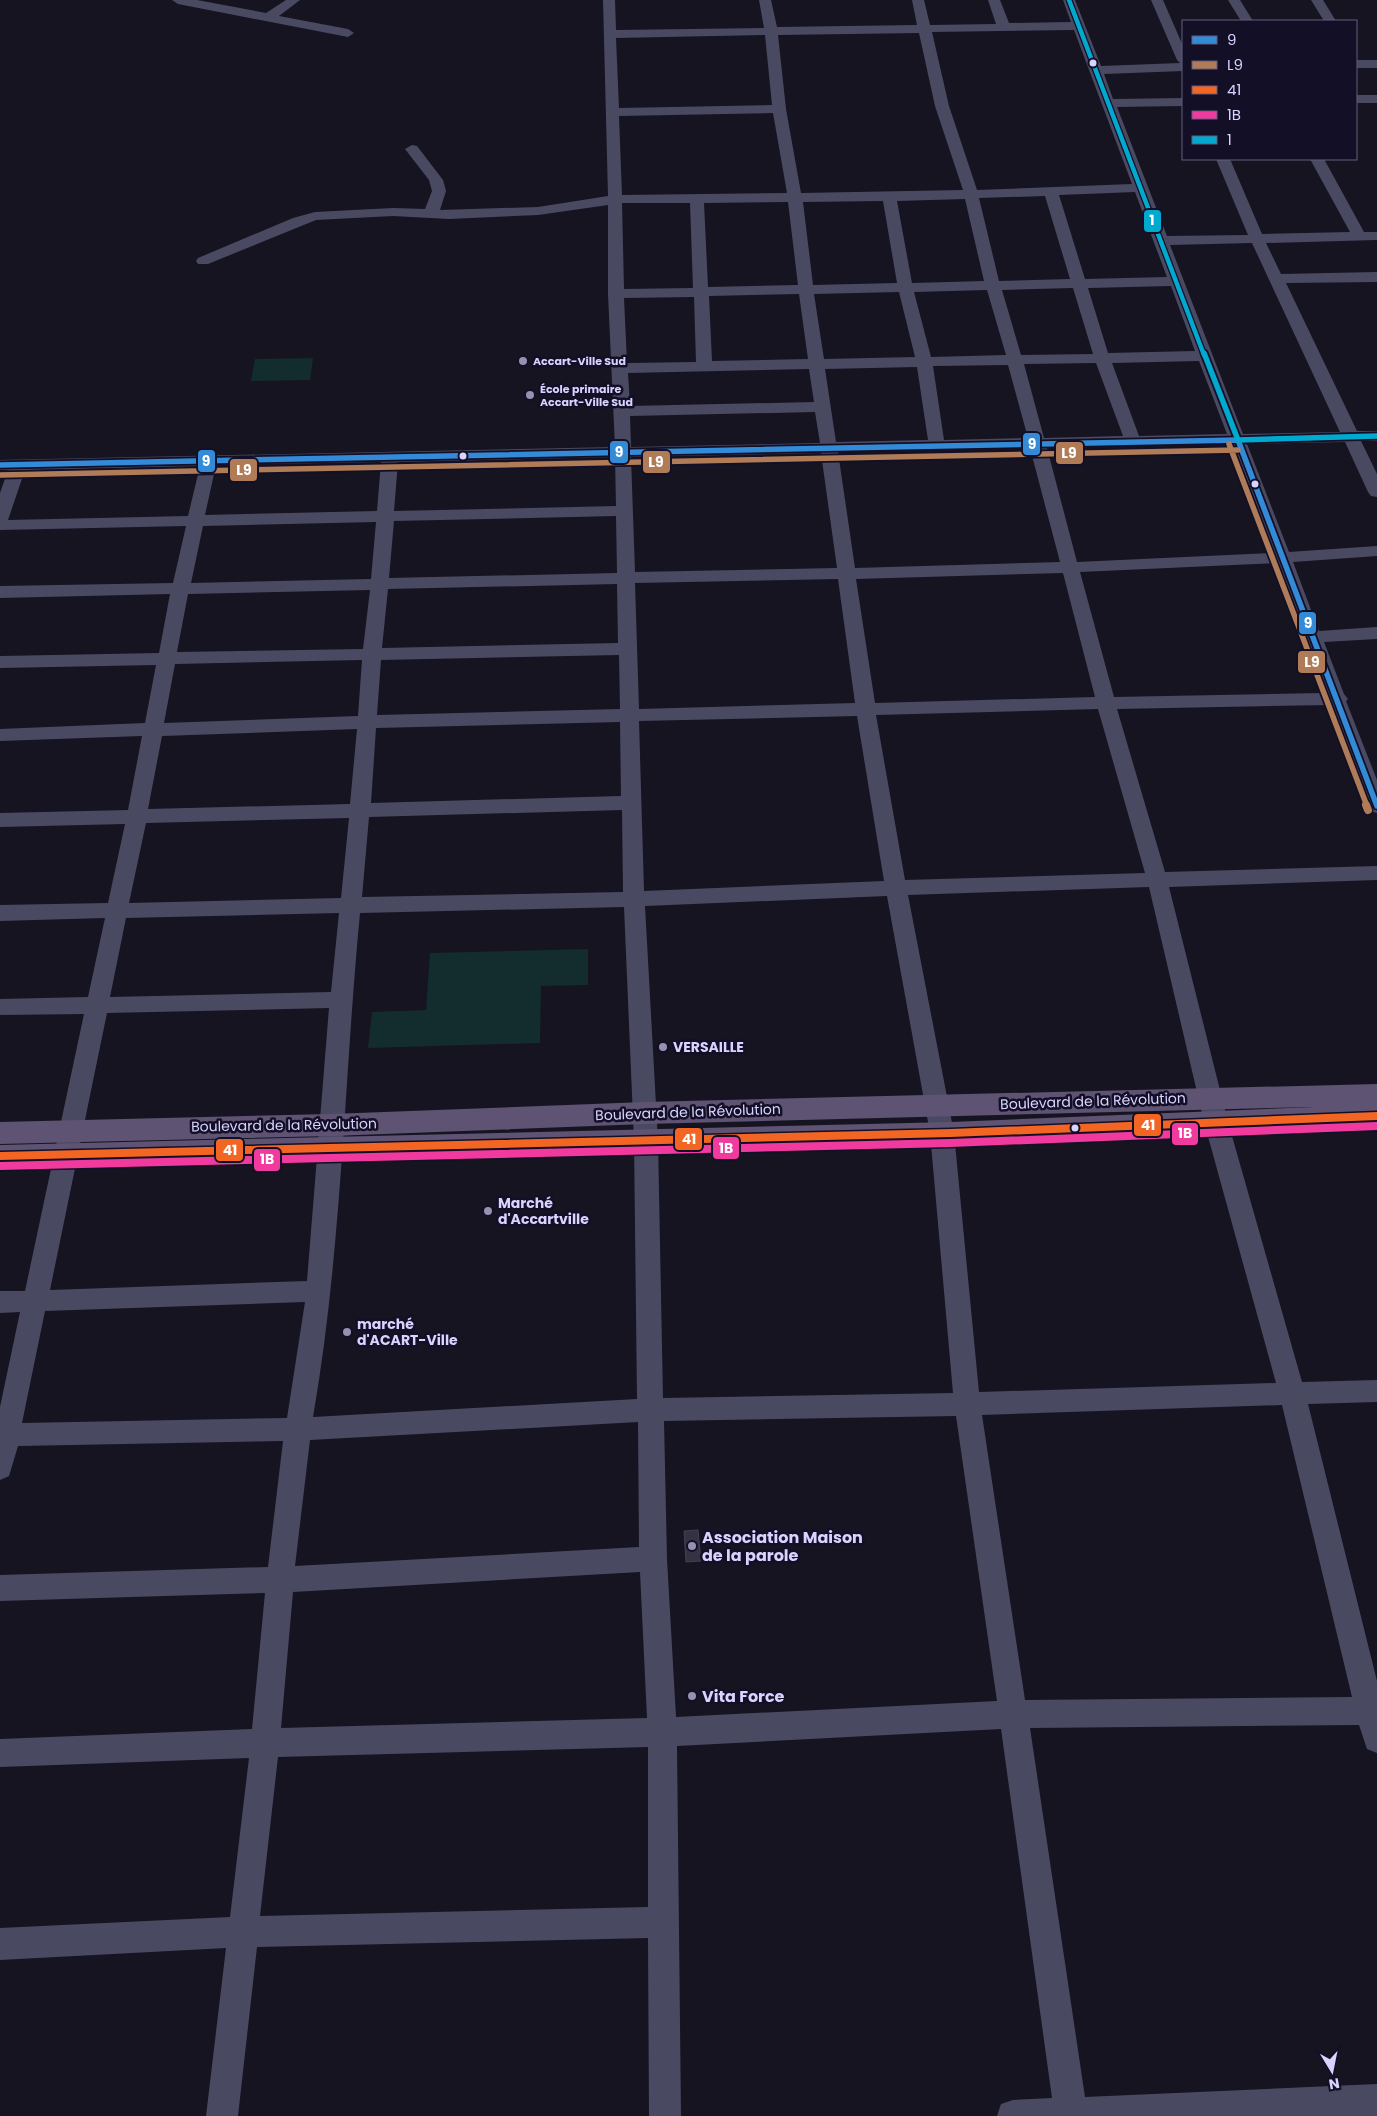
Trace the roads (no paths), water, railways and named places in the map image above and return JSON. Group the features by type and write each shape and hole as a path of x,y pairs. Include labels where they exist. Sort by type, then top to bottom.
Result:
{"main road":[{"name":"Boulevard de la Révolution","path":"0,1132 68,1142 331,1137 646,1141 940,1120 1213,1110 1377,1095"},
{"name":"Boulevard de la Révolution","path":"1213,1110 1377,1116"},
{"name":"Boulevard de la Révolution","path":"331,1137 645,1113 940,1120"},
{"name":"Boulevard de la Révolution","path":"0,1156 68,1142"}],"street":[{"path":"178,0 348,33"},
{"path":"268,18 294,0"},
{"path":"609,0 616,294 622,411 634,899 646,1141 653,1558 662,1732 665,2116"},
{"path":"765,0 771,31 779,109 795,197 816,364 824,407 828,448 866,710 896,888 940,1120 967,1404 1012,1714 1044,1914 1071,2115"},
{"path":"918,0 942,106 971,194 993,285 1015,360 1106,703 1157,879 1213,1110 1292,1393 1373,1712 1377,1740"},
{"path":"994,0 1004,28"},
{"path":"1069,0 1175,281 1206,356 1338,699 1377,806"},
{"path":"1157,0 1182,58"},
{"path":"1234,0 1246,20"},
{"path":"1317,0 1329,20"},
{"path":"611,34 1079,26"},
{"path":"1357,64 1377,64"},
{"path":"1096,70 1182,67"},
{"path":"1367,99 1377,112"},
{"path":"1108,103 1182,102"},
{"path":"613,112 779,109"},
{"path":"412,149 436,180 439,191 431,214"},
{"path":"1223,160 1257,238 1377,492"},
{"path":"1318,160 1359,236"},
{"path":"204,261 298,221 315,216 394,212 463,215 538,211 560,209 615,198 889,197 1141,188"},
{"path":"1050,192 1102,358 1133,442"},
{"path":"889,197 905,287 924,362 937,446"},
{"path":"697,198 704,366"},
{"path":"1161,241 1377,236"},
{"path":"1276,279 1377,277"},
{"path":"616,294 1175,281"},
{"path":"620,368 1206,356"},
{"path":"622,411 824,407"},
{"path":"0,465 1377,436"},
{"path":"222,2116 265,1743 280,1580 298,1429 319,1291 342,1000 390,457"},
{"path":"0,1468 4,1435 96,1004 118,910 180,590 209,461"},
{"path":"0,519 18,465"},
{"path":"0,525 623,511"},
{"path":"0,592 180,590 1070,568 1283,558 1377,551"},
{"path":"1313,637 1377,633"},
{"path":"0,662 627,649"},
{"path":"0,735 367,722 1338,699"},
{"path":"0,820 632,803"},
{"path":"0,913 634,899 896,888 1377,873"},
{"path":"0,1007 342,1000"},
{"path":"0,1302 319,1291"},
{"path":"4,1435 298,1429 650,1410 967,1404 1377,1391"},
{"path":"0,1588 280,1580 653,1558"},
{"path":"0,1753 265,1743 662,1732 1012,1714 1373,1712"},
{"path":"0,1944 242,1932 663,1922"},
{"path":"1013,2116 1071,2115 1377,2100"}],"place":[{"name":"Accart-Ville Sud","path":"523,361"},
{"name":"École primaire Accart-Ville Sud","path":"530,395"},
{"name":"VERSAILLE","path":"663,1047"},
{"name":"Marché d'Accartville","path":"488,1211"},
{"name":"marché d'ACART-Ville","path":"347,1332"},
{"name":"Association Maison de la parole","path":"692,1546"},
{"name":"Vita Force","path":"692,1696"}]}
